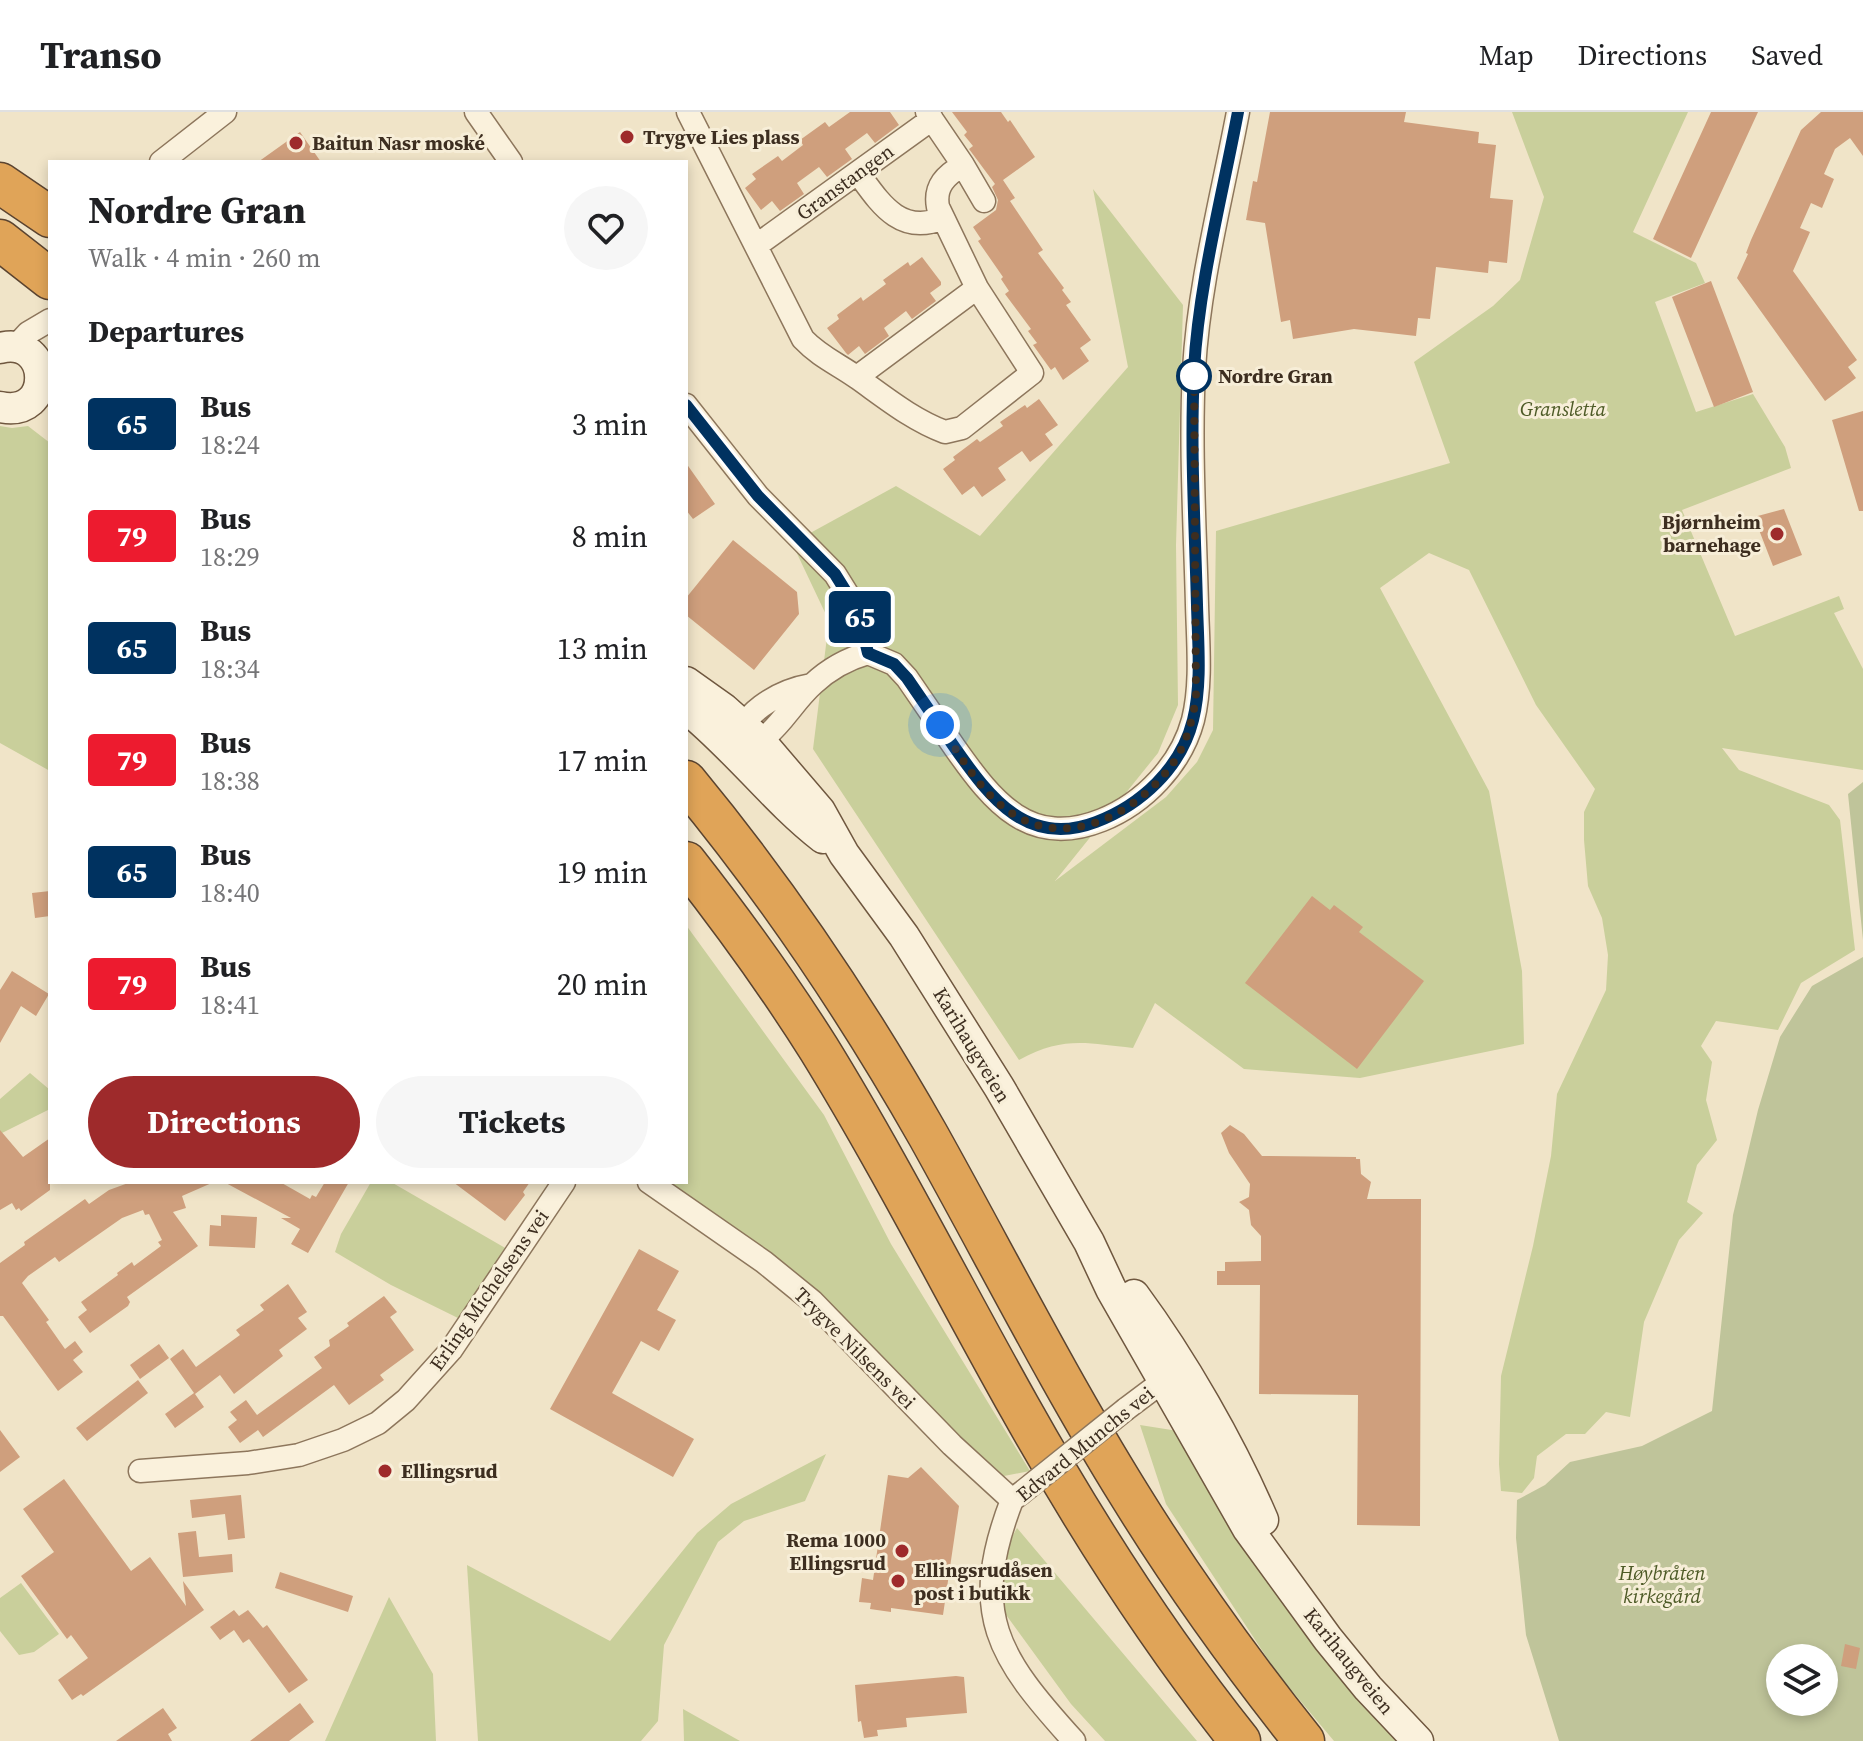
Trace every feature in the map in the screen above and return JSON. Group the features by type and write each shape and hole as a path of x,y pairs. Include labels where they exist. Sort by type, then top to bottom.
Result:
{"highway":[{"path":"0,183 48,216"},
{"path":"4,244 48,277"},
{"path":"688,784 772,891 828,972 928,1135 1128,1493 1196,1597 1304,1741"},
{"path":"688,865 783,994 833,1073 885,1161 1022,1411 1119,1573 1240,1741"}],"main road":[{"path":"11,407 35,396 27,354"},
{"path":"11,407 48,420"},
{"name":"Karihaugveien","path":"688,684 820,811 844,854 904,936 960,1023 1089,1242 1111,1289 1241,1472 1285,1578 1328,1639 1368,1688 1418,1741"},
{"name":"Karihaugveien","path":"688,709 745,739"}],"street":[{"path":"164,160 225,112"},
{"path":"476,112 510,160"},
{"path":"688,112 803,339 823,358 857,377 898,408 945,432 962,428 1032,373 977,288 943,218 936,195 948,174 963,165"},
{"path":"745,739 789,689 811,685 847,660 868,653 894,664 992,798 1028,823 1063,830 1084,827 1105,819 1144,794 1173,764 1193,721 1196,698 1198,647 1193,428 1198,329 1238,112"},
{"name":"Granstangen","path":"757,245 858,173 930,116 984,201"},
{"path":"858,173 881,203 901,219 931,223 943,218"},
{"path":"857,377 977,288"},
{"path":"27,354 48,323"},
{"path":"688,408 758,496 835,574 858,611 868,653"},
{"name":"Erling Michelsens vei","path":"140,1471 248,1463 299,1455 342,1441 378,1423 406,1400 451,1350 563,1184"},
{"name":"Trygve Nilsens vei","path":"652,1184 764,1262 812,1301 952,1445 1016,1497"},
{"name":"Edvard Munchs vei","path":"1074,1741 1020,1678 999,1639 991,1597 991,1576 999,1536 1016,1497 1172,1374"}],"green space":[{"name":"Gransletta","path":"1512,112 1688,112 1633,232 1696,263 1705,283 1655,302 1696,412 1753,394 1785,447 1791,468 1682,510 1735,636 1839,596 1844,609 1834,613 1863,669 1863,770 1722,748 1739,770 1829,805 1840,820 1855,950 1801,983 1778,1030 1716,1021 1701,1046 1712,1062 1706,1100 1717,1140 1697,1165 1687,1202 1703,1213 1679,1240 1644,1322 1630,1417 1606,1412 1585,1434 1566,1434 1537,1456 1534,1478 1522,1493 1501,1491 1501,1376 1551,1156 1557,1094 1606,990 1608,955 1602,918 1588,886 1584,840 1584,812 1595,789 1536,705 1469,570 1429,553 1380,588 1489,791 1522,971 1524,1044 1360,1078 1244,1069 1155,1003 1133,1048 1088,1043 1062,1044 1019,1060 813,749 829,621 792,543 896,486 980,536 1128,367 1093,189 1183,305 1176,545 1178,705 1158,753 1055,881 1166,797 1197,762 1213,730 1216,531 1450,463 1414,362 1493,306 1520,280 1544,197"},
{"path":"0,426 28,426 48,441 48,770 0,743"},
{"path":"1863,782 1863,940 1848,794"},
{"path":"688,928 824,1115 891,1244 1030,1471 1004,1476 670,1184 688,1184"},
{"name":"Høybråten kirkegård","path":"1863,957 1863,1741 1559,1741 1526,1635 1516,1538 1517,1500 1545,1485 1570,1462 1642,1446 1712,1411 1733,1215 1758,1110 1780,1037 1812,986"},
{"path":"30,1073 48,1088 48,1110 0,1134 0,1099"},
{"path":"370,1184 394,1184 507,1249 460,1319 391,1285 335,1252 341,1234"},
{"path":"1140,1425 1178,1431 1206,1461 1315,1646 1403,1741 1334,1741 1277,1673 1166,1504"},
{"path":"826,1454 805,1501 744,1521 718,1542 664,1645 658,1721 641,1741 478,1741 467,1565 610,1641 697,1533 731,1504"},
{"path":"1017,1528 1197,1741 1105,1741 1071,1704 1004,1612 1001,1591 1003,1569"},
{"path":"21,1583 59,1634 34,1652 19,1655 0,1631 0,1598"},
{"path":"389,1597 433,1674 436,1741 325,1741"},
{"path":"683,1709 740,1741 684,1741"}],"building":[{"path":"850,112 890,112 899,125 875,143 867,133 845,149 852,159 827,177 819,167 797,183 804,194 780,211 772,201 761,210 745,188 756,179 752,174 778,156 782,161 803,145 800,140 825,122 829,127"},
{"path":"952,112 1001,112 1035,157 1003,180 1015,198 1010,201 1043,250 1038,253 1064,288 1062,290 1071,302 1066,305 1091,340 1080,348 1089,361 1063,380 1055,367 1051,370 1033,345 1037,343 1028,331 1031,329 1005,294 1009,291 1001,279 1003,277 978,241 981,239 973,227 996,210 998,200 992,187 995,184 969,149 973,146 964,135 967,132"},
{"path":"1270,112 1406,112 1404,122 1479,132 1478,143 1496,145 1490,198 1513,200 1507,263 1489,261 1488,273 1436,267 1430,319 1418,318 1416,336 1354,329 1293,339 1290,320 1281,322 1265,223 1246,220 1253,181 1257,182"},
{"path":"1711,112 1758,112 1691,258 1653,239"},
{"path":"1821,112 1863,112 1863,156 1850,138 1835,149 1824,174 1834,179 1822,208 1811,203 1800,228 1810,232 1793,271 1857,360 1848,367 1856,378 1825,401 1737,278 1801,130"},
{"name":"Baitun Nasr moské","path":"300,132 320,160 261,160"},
{"path":"922,257 941,282 930,293 936,301 912,319 906,311 884,328 889,336 865,354 859,346 848,355 827,328 839,319 837,315 861,297 863,301 886,284 883,280 908,262 910,266"},
{"path":"1711,281 1753,392 1714,407 1672,297"},
{"path":"1039,399 1058,425 1045,434 1053,445 1030,462 1022,451 998,468 1006,480 982,497 974,486 962,495 943,469 977,439 980,442 1003,426 1000,422"},
{"path":"1863,411 1863,511 1859,511 1832,420"},
{"path":"688,466 715,504 693,519 688,513"},
{"path":"1784,509 1802,555 1773,566 1754,517"},
{"path":"733,540 797,592 799,614 754,670 688,617 688,596"},
{"path":"48,891 48,916 35,918 32,893"},
{"path":"1312,896 1330,910 1334,905 1363,927 1359,932 1424,981 1357,1069 1245,983"},
{"path":"12,971 48,996 36,1016 21,1006 0,1043 0,990"},
{"path":"1230,1125 1244,1134 1262,1156 1360,1159 1361,1174 1371,1182 1367,1199 1421,1199 1420,1526 1357,1525 1358,1395 1259,1394 1260,1285 1217,1285 1217,1271 1225,1271 1225,1262 1261,1261 1261,1236 1251,1225 1249,1210 1239,1202 1249,1197 1250,1184 1229,1153 1221,1133"},
{"path":"0,1130 23,1157 48,1139 50,1190 21,1211 19,1208 16,1210 12,1203 0,1210"},
{"path":"126,1184 209,1184 182,1196 186,1208 173,1212 198,1246 127,1297 130,1302 128,1306 90,1333 78,1317 87,1310 81,1302 132,1262 134,1266 161,1246 158,1242 162,1240 149,1214 145,1215 143,1210 122,1218 59,1262 55,1257 22,1283 49,1320 46,1322 65,1349 75,1341 83,1352 73,1360 83,1372 58,1391 0,1316 0,1263 85,1199 89,1204 109,1190"},
{"path":"228,1184 284,1184 310,1199 312,1195 316,1197 324,1184 348,1184 308,1253 291,1244 300,1229 281,1218 291,1218"},
{"path":"456,1184 529,1184 523,1192 525,1195 505,1221"},
{"path":"221,1215 257,1217 255,1248 209,1246 210,1225 221,1226"},
{"path":"639,1249 679,1271 657,1310 676,1320 659,1351 641,1341 612,1393 694,1439 673,1477 550,1409"},
{"path":"288,1284 307,1312 298,1318 307,1329 279,1350 283,1356 234,1394 220,1375 195,1394 204,1407 175,1428 165,1414 194,1393 170,1359 183,1349 196,1367 240,1335 236,1330 264,1310 260,1305"},
{"path":"384,1296 397,1312 390,1317 414,1350 380,1375 384,1380 349,1405 334,1385 263,1437 258,1430 240,1443 228,1427 237,1420 230,1412 246,1400 257,1415 322,1368 314,1357 330,1346 329,1340 349,1326 347,1323"},
{"path":"159,1344 169,1358 140,1379 130,1365"},
{"path":"138,1380 148,1393 87,1441 76,1428"},
{"path":"0,1430 20,1457 0,1472"},
{"path":"921,1467 959,1506 943,1615 891,1608 891,1612 870,1609 871,1603 859,1602 862,1578 873,1580 888,1475 908,1478"},
{"path":"64,1479 131,1571 150,1557 186,1606 183,1581 204,1610 83,1696 81,1694 72,1700 58,1680 88,1658 71,1635 67,1639 21,1576 54,1552 23,1509"},
{"path":"241,1495 245,1538 228,1540 225,1514 192,1518 190,1500"},
{"path":"196,1531 199,1557 232,1554 233,1572 183,1577 178,1533"},
{"path":"280,1572 353,1596 348,1612 275,1588"},
{"path":"234,1610 239,1616 248,1610 263,1628 267,1625 308,1680 289,1693 249,1639 243,1643 234,1630 220,1640 210,1627"},
{"path":"1845,1644 1860,1648 1856,1669 1841,1666"},
{"path":"964,1677 967,1713 906,1718 907,1727 877,1730 878,1736 864,1738 861,1721 858,1722 855,1685"},
{"path":"300,1703 314,1722 289,1741 250,1741"},
{"path":"163,1708 177,1728 168,1734 172,1741 116,1741"}],"bus line":[{"name":"65","path":"688,408 758,496 835,574 858,611 868,653 894,664 907,678 992,798 1028,823 1063,830 1084,827 1126,808 1158,782 1173,764 1193,721 1198,647 1194,366 1204,287 1238,112"}],"place":[{"name":"Trygve Lies plass","path":"627,137"},
{"name":"Baitun Nasr moské","path":"296,143"},
{"name":"Nordre Gran","path":"1194,376"},
{"name":"Bjørnheim barnehage","path":"1777,534"},
{"name":"Ellingsrud","path":"385,1471"},
{"name":"Rema 1000 Ellingsrud","path":"902,1551"},
{"name":"Ellingsrudåsen post i butikk","path":"898,1581"}],"route":[{"path":"940,725 992,798 1028,823 1046,828 1063,830 1084,827 1105,819 1144,794 1173,764 1193,721 1196,698 1194,376"}]}
